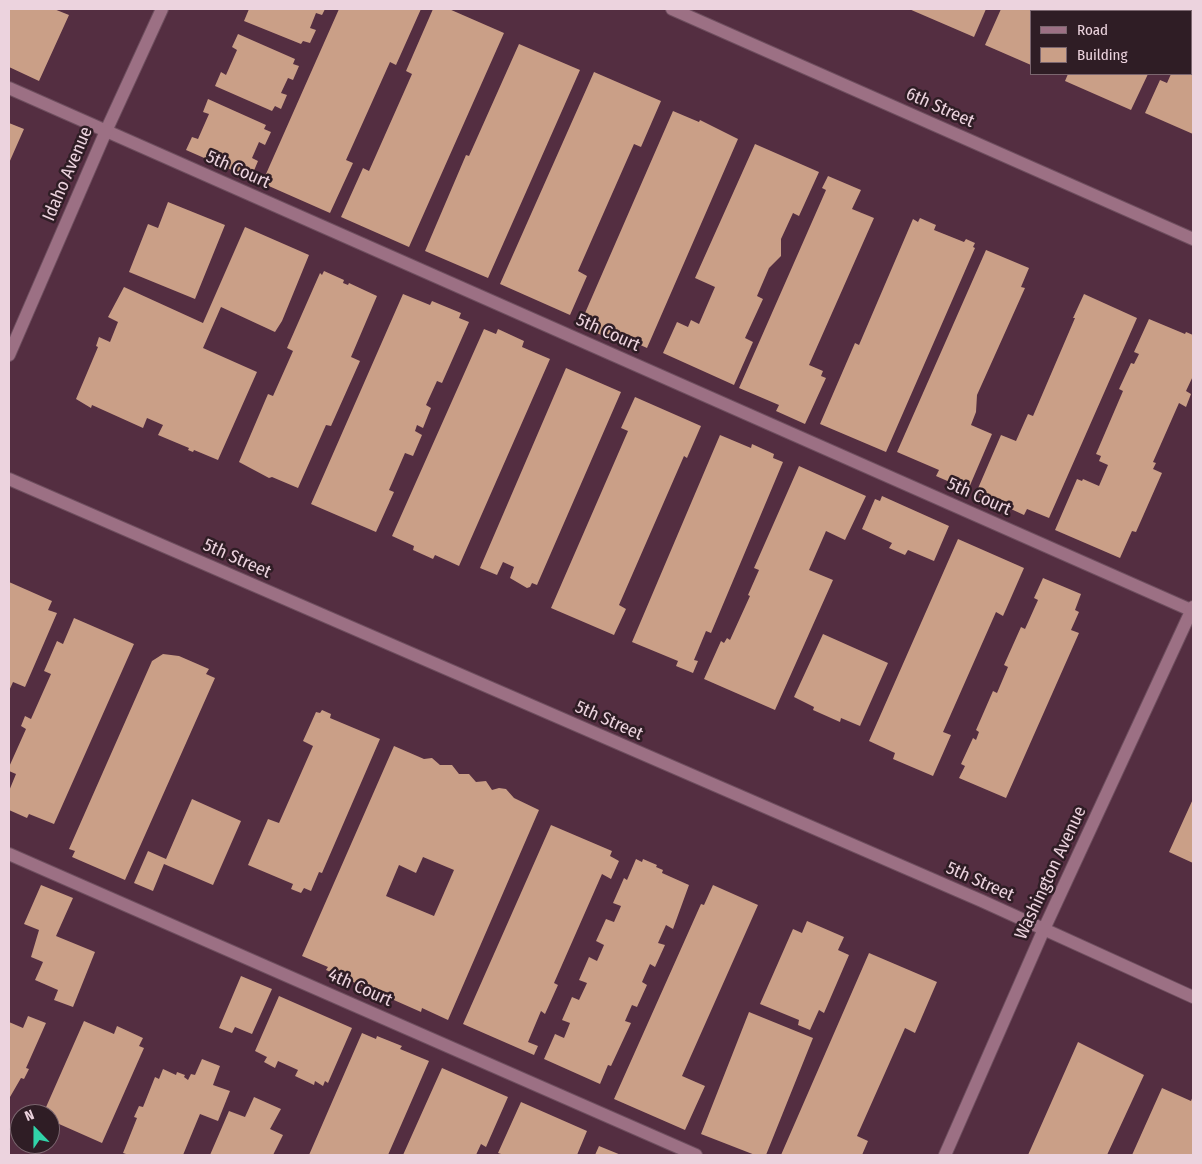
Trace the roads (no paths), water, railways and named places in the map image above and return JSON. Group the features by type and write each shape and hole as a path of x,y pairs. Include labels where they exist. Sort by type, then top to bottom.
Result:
{"street":[{"name":"Idaho Avenue","path":"9,355 106,131 162,9"},
{"name":"6th Street","path":"672,9 1193,239"},
{"name":"5th Court","path":"9,88 1193,609"},
{"name":"5th Street","path":"9,479 1044,929 1193,997"},
{"name":"Washington Avenue","path":"945,1155 1044,929 1193,609"},
{"name":"4th Court","path":"9,854 696,1155"}]}
